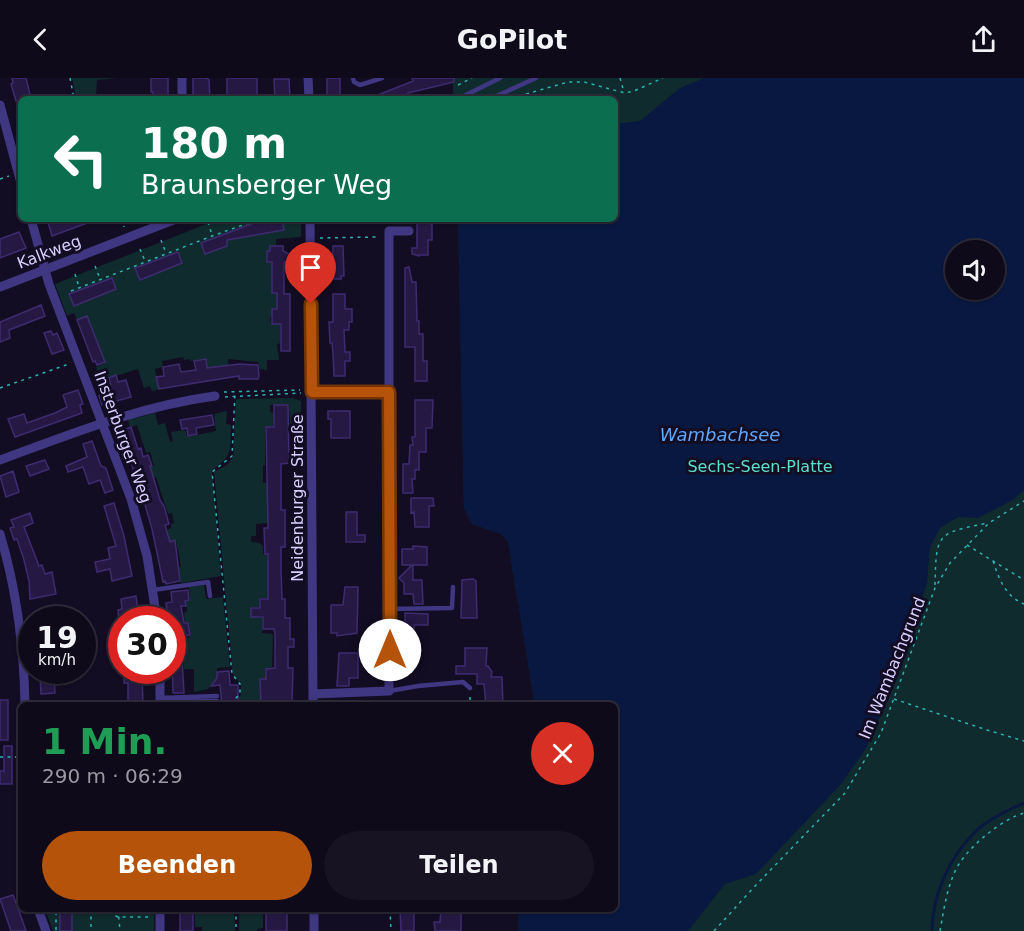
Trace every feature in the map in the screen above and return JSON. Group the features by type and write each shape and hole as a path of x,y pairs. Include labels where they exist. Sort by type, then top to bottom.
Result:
{"street":[{"path":"182,78 182,96"},
{"path":"308,78 309,96"},
{"path":"0,105 2,123 18,174"},
{"name":"Insterburger Weg","path":"32,222 45,270 131,499 147,556 155,606"},
{"name":"Kalkweg","path":"0,287 168,222"},
{"name":"Neidenburger Straße","path":"310,222 313,702"},
{"path":"313,694 389,691 389,231 409,231"},
{"path":"312,392 389,392"},
{"path":"0,460 102,422 146,410 215,396"},
{"path":"0,534 10,567 20,617 25,702"},
{"path":"160,684 160,702"},
{"path":"39,912 46,931"},
{"path":"314,912 315,931"},
{"path":"160,913 160,931"}],"lane":[{"path":"353,78 354,82 360,85 382,78"},
{"path":"464,96 500,78"},
{"path":"497,96 536,78"},
{"path":"153,590 208,582 210,596"},
{"path":"390,609 452,608 453,587"},
{"path":"389,691 463,682 470,688"},
{"path":"160,702 217,696"},
{"path":"160,702 217,702"}],"path":[{"path":"70,78 73,96"},
{"path":"458,85 472,78"},
{"path":"620,78 625,93"},
{"path":"526,94 568,82 584,82 625,93 663,78"},
{"path":"122,222 124,226"},
{"path":"208,222 212,236"},
{"path":"238,222 240,226"},
{"path":"71,291 254,222"},
{"path":"310,238 389,237"},
{"path":"161,240 166,254"},
{"path":"140,249 145,262"},
{"path":"95,266 100,280"},
{"path":"75,274 79,288"},
{"path":"0,388 78,361"},
{"path":"299,389 304,391 298,395 220,398 215,396 220,393 235,392 299,389"},
{"path":"234,702 240,694 240,684 232,674 212,472 231,456 235,392"},
{"name":"Im Wambachgrund","path":"714,931 845,793 880,733 935,588 950,563 989,523 1024,501"},
{"path":"935,588 936,552 942,538 955,530 989,523"},
{"path":"966,545 1024,580"},
{"path":"992,561 1006,591 1024,604"},
{"path":"470,688 470,702"},
{"path":"894,698 1024,741"},
{"path":"0,757 18,757"},
{"path":"940,931 946,896 959,864 985,836 1014,816 1024,813"},
{"path":"56,912 56,931"},
{"path":"91,912 91,931"},
{"path":"106,912 118,917 160,913"},
{"path":"118,912 120,931"},
{"path":"236,912 236,931"},
{"path":"390,912 391,931"}],"green space":[{"path":"72,78 117,78 97,80 96,96 76,96"},
{"name":"Wambachsee","path":"453,78 1024,78 1024,931 518,931 519,912 618,912 618,702 535,702 508,542 501,534 472,524 464,508 458,222 618,222 618,96 453,96"},
{"path":"211,222 301,222 301,237 276,239 276,245 271,246 270,251 267,251 267,262 273,262 272,282 284,282 278,309 272,309 272,317 270,317 271,324 281,324 280,343 277,345 279,360 267,360 267,370 260,369 258,362 228,359 228,366 207,368 205,359 190,361 190,359 184,360 183,357 162,361 163,367 155,369 159,389 152,391 150,386 144,388 138,369 109,378 115,401 109,402 96,367 105,363 87,317 77,320 74,313 67,316 55,284"},
{"path":"293,398 301,401 301,423 290,424 289,404 270,405 270,412 273,413 273,426 265,427 263,483 267,483 267,523 256,524 256,536 251,536 251,542 260,543 263,546 263,554 267,554 267,598 259,598 259,607 251,607 251,617 262,618 262,633 273,634 272,667 265,669 265,679 260,679 260,702 236,702 241,695 241,684 233,674 214,472 227,465 233,457 236,399"},
{"path":"227,411 226,424 231,425 229,451 224,460 212,470 221,576 181,583 178,567 181,566 176,540 166,542 163,532 171,528 171,524 174,523 172,513 168,514 156,477 151,478 148,468 154,466 150,452 146,453 137,425 130,427 128,420 155,413 158,425 165,423 170,442 173,441 171,432 185,430 187,437 216,431 214,414"},
{"path":"204,585 206,599 223,597 230,667 217,668 217,678 208,689 194,692 194,669 186,669 187,638 191,635 189,623 186,622 186,601 190,600 189,587"},
{"path":"46,912 154,912 154,931 53,931"},
{"path":"195,912 234,912 235,931 202,931 202,927 195,927"},
{"path":"239,912 264,912 263,928 257,931 239,931"}],"water":[{"name":"Wambachsee","path":"704,78 1024,78 1024,490 1013,500 978,518 958,517 940,528 930,547 927,583 896,681 865,750 841,784 756,874 725,884 688,931 518,931 519,912 618,912 618,702 535,702 508,542 501,534 472,524 464,508 458,222 618,222 618,124 640,121 680,88"}],"building":[{"path":"12,78 26,78 30,96 18,96 16,101 11,84 13,83"},
{"path":"151,78 168,78 168,96 153,96"},
{"path":"193,78 207,78 210,96 193,96"},
{"path":"227,78 257,78 257,96 227,96"},
{"path":"327,78 340,78 340,96 327,96"},
{"path":"412,78 454,78 454,82 408,93 409,96 376,96 413,81"},
{"path":"274,79 289,79 290,96 275,96"},
{"path":"48,222 90,222 52,236"},
{"path":"283,222 284,230 227,240 227,246 205,254 201,243 254,223"},
{"path":"417,222 430,222 432,240 428,240 428,255 412,254 412,248 417,248"},
{"path":"19,232 26,248 0,258 0,239"},
{"path":"270,246 283,246 283,251 289,254 289,262 284,262 284,294 290,294 290,351 281,351 281,324 272,324 272,309 277,309 277,293 272,293 272,262 267,262 267,251 270,251"},
{"path":"333,246 343,246 344,276 341,276 341,279 332,279"},
{"path":"178,252 182,263 140,280 135,268"},
{"path":"409,267 412,282 416,282 417,321 419,321 419,334 423,334 423,361 427,361 427,381 415,381 415,347 405,347 405,268"},
{"path":"112,278 116,289 74,306 69,294"},
{"path":"333,294 345,294 345,309 352,309 352,322 349,322 349,330 344,330 345,352 350,352 350,361 345,361 345,376 334,376 329,322 333,322"},
{"path":"41,305 45,316 9,330 10,338 0,342 0,322"},
{"path":"87,316 105,362 97,365 95,361 93,362 77,320"},
{"path":"51,331 53,335 57,333 64,350 52,354 44,333"},
{"path":"206,359 207,368 239,364 258,365 258,379 239,379 239,376 159,389 156,377 164,376 163,367 179,364 181,372 196,370 194,361"},
{"path":"116,375 118,382 126,380 131,397 102,405 99,396 112,391 109,378"},
{"path":"78,390 83,404 80,405 82,413 15,437 8,419 24,414 27,423 55,413 67,407 63,395"},
{"path":"415,400 433,400 432,428 426,428 426,452 419,452 419,470 415,470 415,479 412,479 413,493 403,493 403,464 409,464 410,445 413,445 412,437 415,437"},
{"path":"274,405 288,405 289,463 281,464 281,510 285,510 285,547 281,547 281,570 285,618 290,618 290,639 294,639 294,647 288,647 288,668 293,668 292,702 261,702 260,679 266,679 266,669 275,668 275,634 274,629 263,629 263,617 251,617 251,608 260,608 260,599 268,599 268,554 265,554 264,528 268,528 266,427 274,427"},
{"path":"328,411 350,411 350,438 331,438 331,419 328,419"},
{"path":"212,415 214,425 196,428 197,434 188,436 187,428 182,429 180,420"},
{"path":"131,427 138,449 141,448 143,457 148,455 152,466 150,466 169,524 165,525 170,542 175,540 180,581 166,584 165,581 163,582 142,494 146,493 142,476 132,474 133,468 121,431"},
{"path":"92,441 101,466 106,468 113,490 105,493 100,480 89,484 83,467 68,472 66,466 87,457 83,444"},
{"path":"45,460 49,469 30,476 26,466"},
{"path":"13,471 19,492 6,497 0,476"},
{"path":"411,498 433,498 434,506 429,506 429,527 415,527 414,512 411,513"},
{"path":"114,503 124,536 132,576 112,581 110,569 97,572 95,562 110,559 108,548 116,546 104,506"},
{"path":"346,512 357,512 357,535 365,535 365,542 346,542"},
{"path":"30,513 33,523 24,527 39,566 42,565 45,574 52,572 56,594 30,599 24,560 17,539 14,540 10,528 14,527 11,520"},
{"path":"413,546 427,547 427,565 413,565 413,580 422,580 423,604 414,604 413,594 404,594 404,583 399,578 412,565 402,565 402,549 413,549"},
{"path":"462,580 476,581 477,618 461,618"},
{"path":"345,587 358,587 357,633 337,636 337,633 331,633 331,605 343,605"},
{"path":"188,590 189,600 185,601 186,606 166,606 166,603 172,602 171,592"},
{"path":"136,596 137,606 122,606 121,599"},
{"path":"405,613 428,614 428,625 414,625 414,642 405,642"},
{"path":"186,623 188,623 190,635 186,636"},
{"path":"465,648 487,648 486,666 492,672 491,677 502,677 503,702 486,702 484,684 477,684 477,674 456,674 456,666 465,666"},
{"path":"339,653 358,653 358,678 349,678 349,686 337,686"},
{"path":"229,671 230,685 238,685 238,702 222,702 220,685 211,686 217,678 217,672"},
{"path":"40,684 54,684 55,693 41,694"},
{"path":"128,684 142,684 143,702 128,702"},
{"path":"173,684 183,684 184,693 173,693"},
{"path":"0,700 8,700 8,740 0,740"},
{"path":"4,746 12,746 12,784 0,784 0,771 4,771"},
{"path":"13,895 26,931 11,931 0,899"},
{"path":"60,912 72,912 72,931 60,931"},
{"path":"180,912 193,912 193,931 180,931"},
{"path":"266,912 287,912 287,931 266,931"},
{"path":"400,912 414,912 414,931 401,931"},
{"path":"441,912 461,912 461,931 435,931 434,922 440,922"}],"waterway":[{"path":"932,931 939,890 958,852 981,827 1024,803"}],"route":[{"path":"311,304 312,392 389,392 390,650"}],"park label":[{"name":"Sechs-Seen-Platte","path":"760,466"}]}
